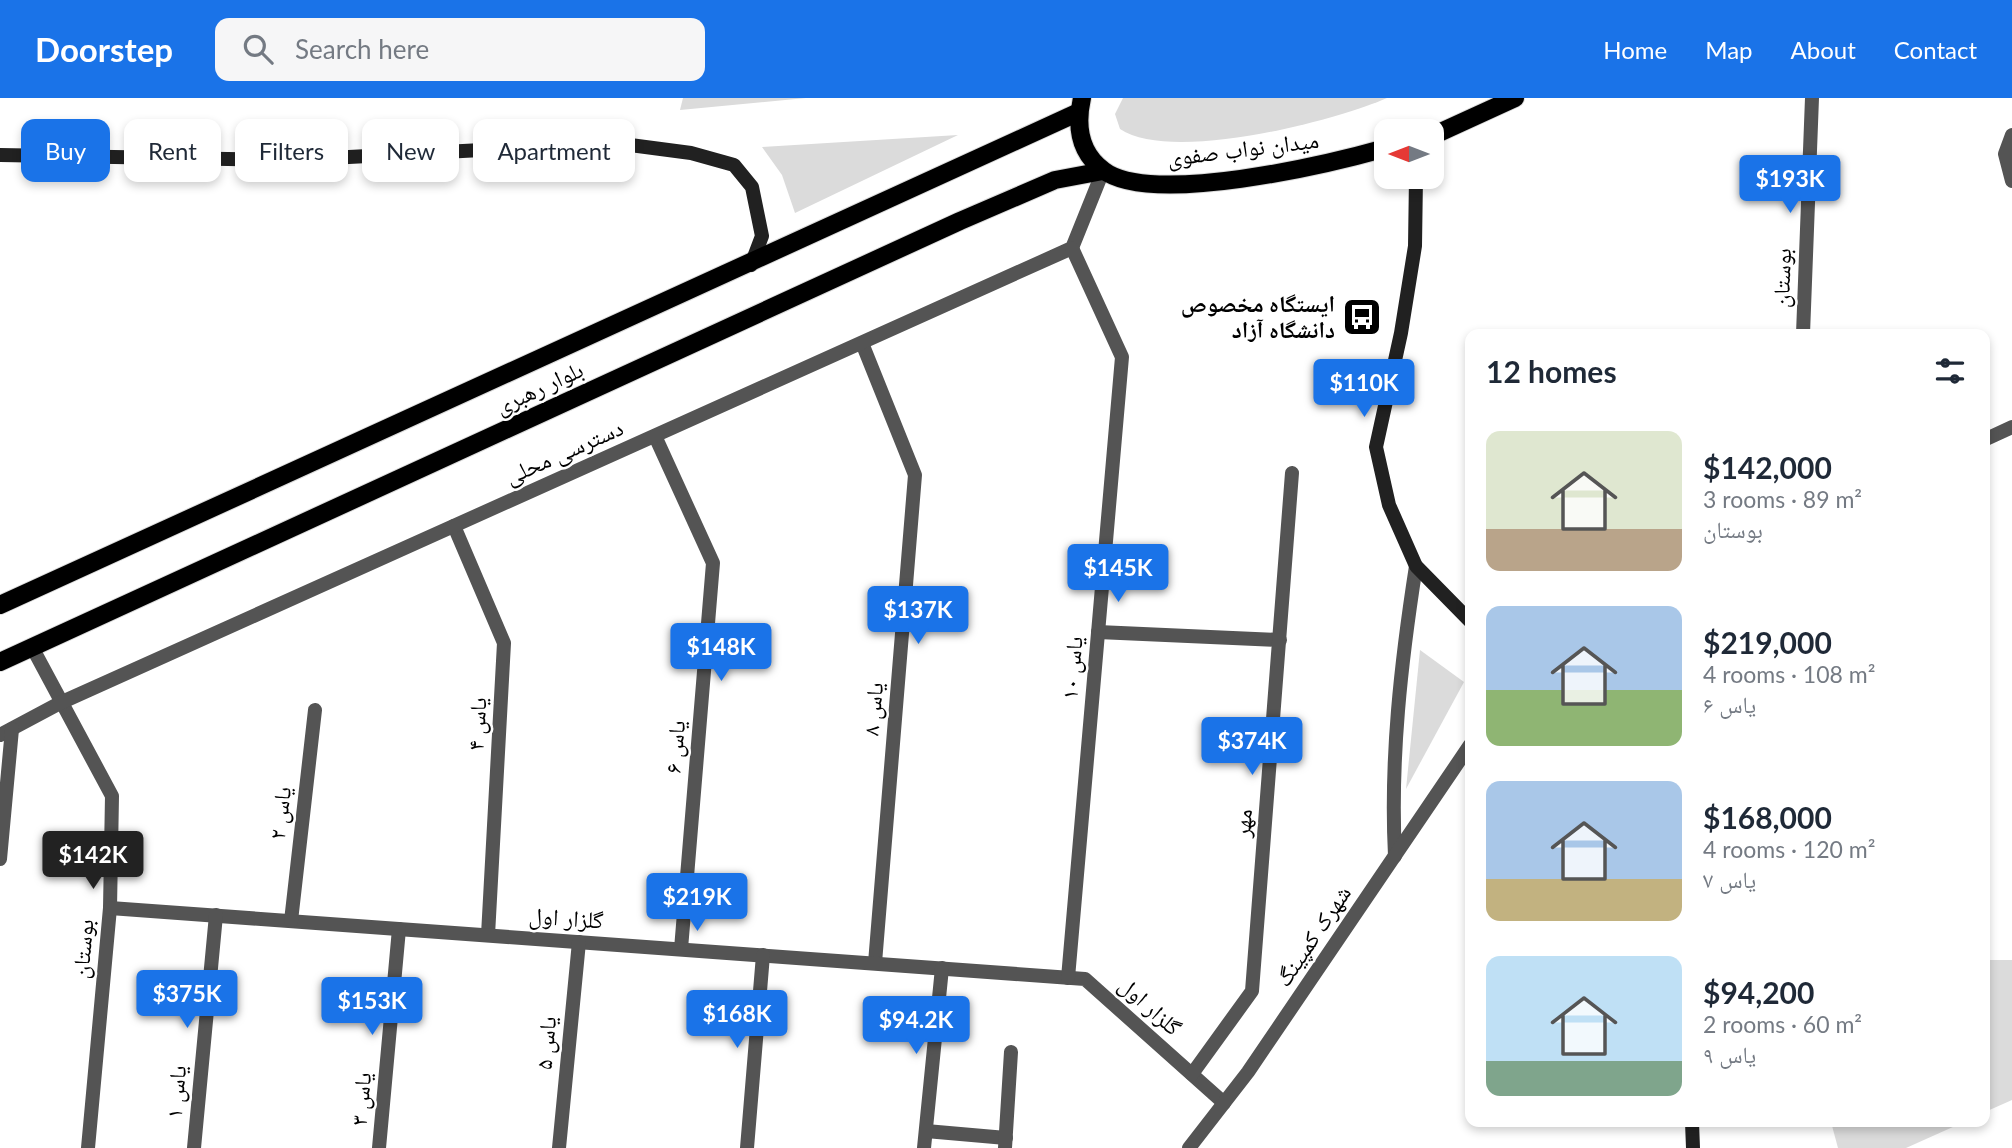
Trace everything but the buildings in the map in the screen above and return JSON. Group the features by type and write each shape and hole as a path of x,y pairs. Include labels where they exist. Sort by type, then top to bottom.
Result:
{"main road":[{"path":"1444,131 1515,98"},
{"path":"1081,105 1078,129 1084,147 1103,171"},
{"name":"بلوار رهبری","path":"0,605 751,265 1081,105"},
{"path":"0,155 292,160 615,143 691,153 734,165 752,187 762,236 751,265"},
{"name":"میدان نواب صفوی","path":"1103,171 1136,184 1191,184 1332,163 1374,151"},
{"name":"بلوار رهبری","path":"0,662 960,222 1055,180 1103,171"},
{"path":"1416,189 1415,246 1401,334 1376,447 1389,505 1416,566 1465,616"},
{"path":"1692,1127 1693,1148"}],"street":[{"name":"بوستان","path":"1803,329 1812,98"},
{"path":"2012,135 2005,155 2012,181"},
{"path":"1072,248 1103,171"},
{"name":"دسترسی محلی","path":"6,732 60,703 1072,248"},
{"name":"یاس ۱۰","path":"1068,978 1122,356 1072,248"},
{"name":"یاس ۸","path":"862,343 915,475 875,963"},
{"path":"1990,437 2012,427"},
{"name":"یاس ۶","path":"655,436 713,564 681,949"},
{"name":"مهر","path":"1192,1074 1252,991 1292,473"},
{"name":"یاس ۴","path":"454,526 504,643 488,935"},
{"path":"1395,856 1392,801 1403,649 1416,566"},
{"path":"1098,632 1280,640"},
{"name":"بوستان","path":"32,647 60,703 113,796 110,908 88,1148"},
{"name":"یاس ۲","path":"290,921 315,710"},
{"path":"0,859 6,732"},
{"name":"شهرک کمپینگ","path":"1189,1148 1224,1103 1465,752"},
{"name":"گلزار اول","path":"110,908 1085,979 1224,1103"},
{"name":"یاس ۱","path":"194,1148 216,915"},
{"name":"یاس ۳","path":"379,1148 399,929"},
{"name":"یاس ۵","path":"559,1148 579,942"},
{"path":"747,1148 763,955"},
{"path":"924,1148 942,968"},
{"path":"926,1131 1006,1143 1011,1052"}],"shaded area":[{"path":"683,98 806,98 680,110"},
{"path":"1123,98 1387,98 1362,108 1292,127 1252,135 1176,142 1144,138 1120,129 1115,114"},
{"path":"958,135 795,213 782,175 762,147"},
{"path":"1420,650 1464,682 1406,789"},
{"path":"1990,960 2012,960 2012,1100 1990,1110"},
{"path":"1832,1127 1953,1127 1906,1148 1838,1148"}],"place":[{"name":"ایستگاه مخصوص دانشگاه آزاد","path":"1362,317"}]}
